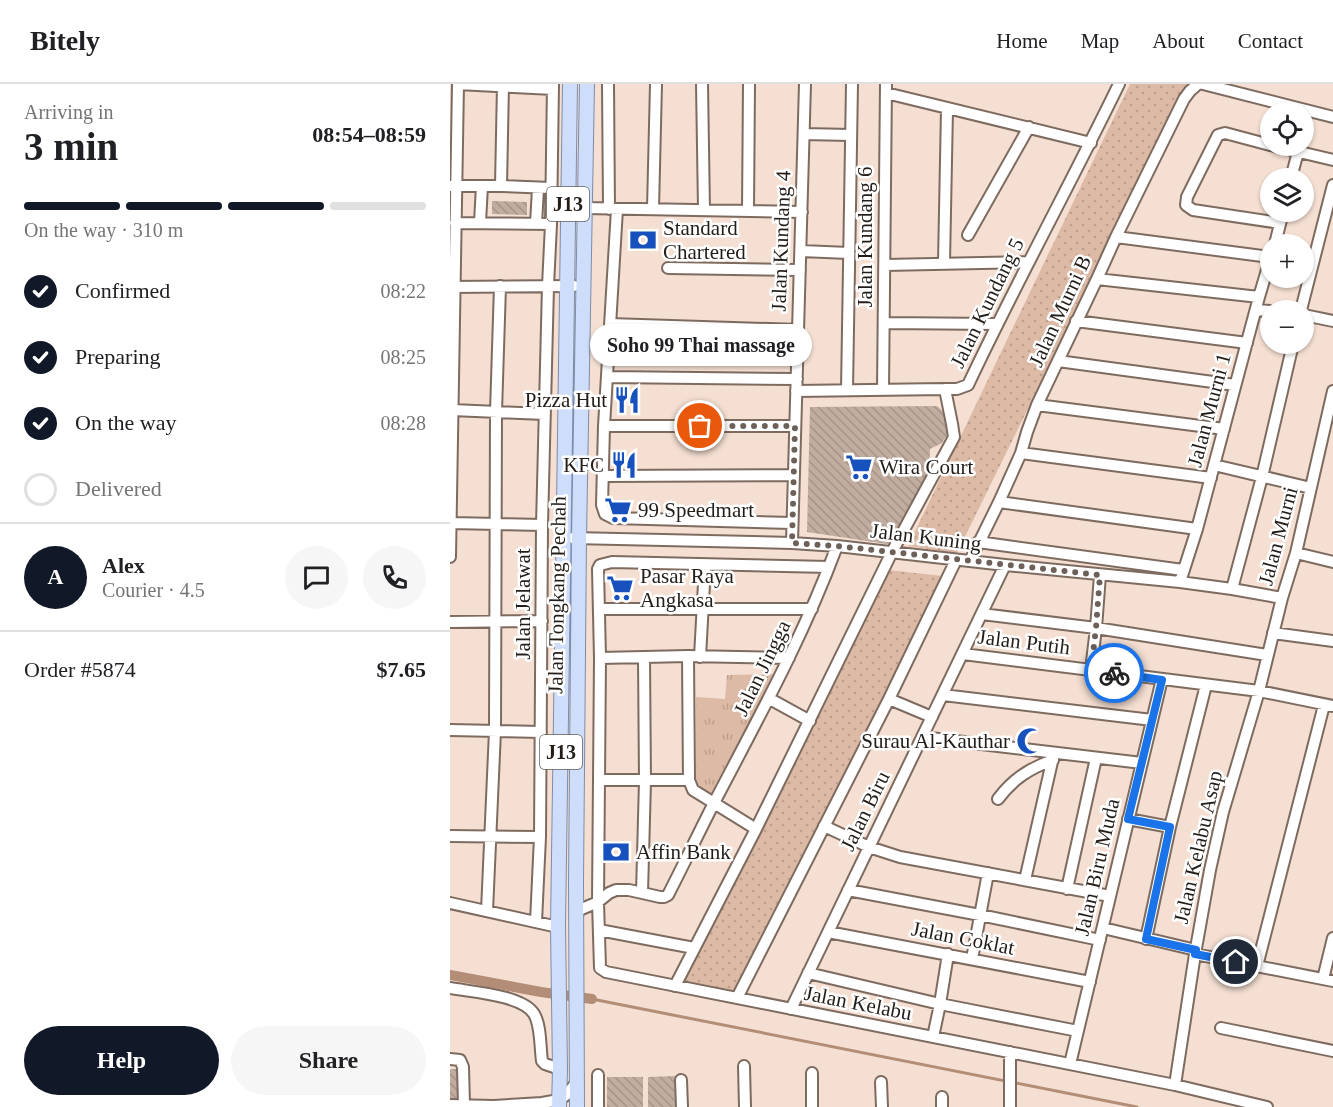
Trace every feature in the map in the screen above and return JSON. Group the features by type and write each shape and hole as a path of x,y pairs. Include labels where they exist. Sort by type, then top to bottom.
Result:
{"main road":[{"name":"Jalan Tongkang Pechah","path":"559,1103 558,927 570,84"},
{"name":"Jalan Tongkang Pechah","path":"577,1107 579,538 587,84"}],"street":[{"path":"608,84 613,209 604,426 602,505 605,514 613,518 792,523"},
{"path":"653,209 656,84"},
{"path":"702,84 704,210"},
{"path":"748,211 749,84"},
{"name":"Jalan Kundang 4","path":"792,543 806,84"},
{"path":"847,390 852,84"},
{"name":"Jalan Kundang 5","path":"607,377 796,385 847,390 945,389 968,385 1119,84"},
{"name":"Jalan Murni B","path":"970,561 1021,453 1037,405 1116,237 1184,99 1198,84"},
{"path":"1203,84 1333,117"},
{"path":"450,557 453,149 456,90 503,85 553,86"},
{"path":"501,186 503,85"},
{"name":"Jalan Jelawat","path":"536,922 540,837 542,525 553,86"},
{"path":"886,89 947,109 1090,143"},
{"name":"Jalan Kundang 6","path":"883,390 886,89"},
{"path":"944,263 947,109"},
{"path":"968,235 1029,127"},
{"path":"1260,142 1225,133 1219,134 1187,197 1186,205 1193,210 1280,223 1277,234"},
{"path":"804,134 851,135"},
{"path":"1314,156 1333,160"},
{"path":"1304,300 1333,184"},
{"path":"453,185 551,188"},
{"path":"480,222 482,186"},
{"path":"536,224 538,188"},
{"path":"584,208 802,212"},
{"path":"453,228 480,222 551,224"},
{"path":"1116,237 1260,257"},
{"path":"801,251 849,253"},
{"path":"885,265 1029,262"},
{"path":"668,268 800,270"},
{"path":"1097,279 1259,297"},
{"path":"487,911 495,731 496,412 500,286"},
{"path":"452,287 583,287"},
{"name":"Jalan Murni 1","path":"1180,582 1197,529 1262,288"},
{"path":"1256,310 1260,310"},
{"path":"1314,317 1333,321"},
{"path":"1077,321 1247,343"},
{"path":"885,323 997,324"},
{"path":"610,324 798,330"},
{"path":"1232,589 1262,477 1291,354"},
{"path":"1058,361 1235,385"},
{"path":"675,986 810,721 892,552 954,437 945,389"},
{"name":"Jalan Murni","path":"1258,691 1296,553 1311,488 1328,434 1333,391"},
{"path":"1037,405 1224,429"},
{"path":"451,415 496,412 545,414"},
{"path":"604,426 795,426"},
{"path":"1021,453 1211,478"},
{"path":"1214,465 1311,488"},
{"path":"603,476 794,475"},
{"path":"999,502 1197,529"},
{"path":"450,526 542,525"},
{"name":"Jalan Kuning","path":"564,538 837,546 1180,582 1282,598"},
{"path":"978,542 1183,570"},
{"name":"Jalan Jingga","path":"577,911 598,902 616,890 629,890 660,897 668,895 770,699 812,609 837,546"},
{"path":"1296,553 1333,562"},
{"path":"737,998 889,699 956,560"},
{"name":"Jalan Kelabu","path":"829,567 612,562 600,565 598,569 600,658 598,930 600,968 606,972 1175,1085 1267,1107"},
{"path":"700,657 705,565"},
{"name":"Jalan Biru","path":"791,1009 1005,565"},
{"path":"1091,670 1100,575"},
{"path":"599,609 812,609"},
{"path":"982,614 1096,628 1267,655"},
{"path":"450,622 542,621"},
{"path":"1273,633 1333,641"},
{"name":"Jalan Putih","path":"963,654 1258,691 1329,705"},
{"path":"688,656 689,780 693,790 756,829"},
{"path":"600,658 688,656 789,658"},
{"path":"642,893 645,781 644,657"},
{"name":"Jalan Biru Muda","path":"1070,1064 1162,680"},
{"path":"1146,939 1170,827 1206,685"},
{"name":"Jalan Kelabu Asap","path":"1175,1085 1210,870 1223,812 1258,691"},
{"path":"943,695 1152,720"},
{"path":"770,699 810,721"},
{"path":"889,699 932,717"},
{"path":"1257,966 1329,705"},
{"path":"450,730 541,732"},
{"path":"922,737 1054,757 1096,758 1142,763"},
{"path":"998,799 1005,789 1021,775 1054,757"},
{"path":"1025,880 1054,757"},
{"path":"1067,889 1096,758"},
{"path":"599,780 689,780"},
{"path":"1128,819 1170,827"},
{"path":"824,826 869,847 900,856 1110,896"},
{"path":"450,836 540,837"},
{"path":"972,959 988,873"},
{"path":"848,890 1100,940"},
{"path":"450,903 558,927"},
{"path":"1102,928 1195,952 1328,980 1333,938"},
{"path":"598,930 694,948"},
{"name":"Jalan Coklat","path":"828,932 1090,982"},
{"path":"933,1037 948,954"},
{"path":"808,973 940,1004 1078,1031"},
{"path":"450,988 513,999 525,1005 535,1015 538,1022 542,1061 560,1069"},
{"path":"1221,1028 1333,1051"},
{"path":"1010,1052 1011,1107"},
{"path":"450,1059 460,1060 464,1066 464,1105"},
{"path":"744,1066 745,1107"},
{"path":"812,1073 812,1107"},
{"path":"598,1075 598,1107"},
{"path":"681,1080 682,1107"},
{"path":"450,1105 494,1107 559,1103 577,1082"},
{"path":"881,1082 882,1107"}],"green space":[{"path":"1130,84 1191,84 1184,91 957,553 908,546"},
{"path":"888,570 943,576 735,997 680,986"},
{"path":"775,674 717,796 697,792 696,697 725,699 727,675"}],"building":[{"path":"492,201 527,202 527,215 492,214"},
{"path":"937,406 949,417 950,430 942,443 930,449 929,475 893,545 807,532 810,407"},
{"path":"450,1069 458,1069 457,1098 450,1098"},
{"path":"676,1076 676,1107 648,1107 648,1077"},
{"path":"607,1077 643,1077 643,1107 607,1107"}],"waterway":[{"path":"450,975 592,999"},
{"path":"592,999 1137,1107"}],"way so far":[{"path":"700,426 795,426 792,543 1100,575 1091,670 1114,673"}],"place":[{"name":"Standard Chartered","path":"643,240"},
{"name":"Pizza Hut","path":"627,400"},
{"name":"Soho 99 Thai massage","path":"700,426"},
{"name":"KFC","path":"624,465"},
{"name":"Wira Court","path":"859,467"},
{"name":"99 Speedmart","path":"618,510"},
{"name":"Pasar Raya Angkasa","path":"620,588"},
{"name":"Surau Al-Kauthar","path":"1030,741"},
{"name":"Affin Bank","path":"616,852"}],"route":[{"path":"1114,673 1162,680 1128,819 1170,827 1146,939 1196,950 1195,954 1236,962"}]}
